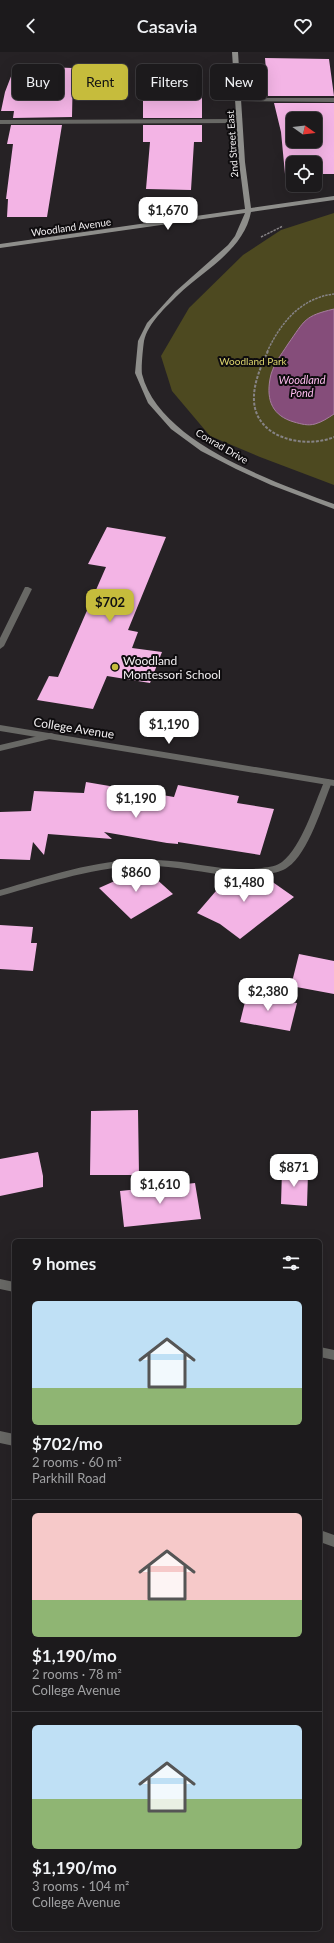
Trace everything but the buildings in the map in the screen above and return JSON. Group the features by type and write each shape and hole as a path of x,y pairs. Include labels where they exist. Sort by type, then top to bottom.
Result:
{"street":[{"name":"2nd Street East","path":"235,52 236,64"},
{"name":"2nd Street East","path":"238,100 248,211"},
{"path":"267,100 334,100"},
{"path":"0,122 239,122"},
{"name":"Woodland Avenue","path":"0,246 334,198"},
{"name":"Conrad Drive","path":"248,211 242,230 233,243 170,299 152,321 142,340 138,357 139,374 148,397 169,424 203,450 245,472 334,507"},
{"path":"0,646 28,589"},
{"name":"College Avenue","path":"0,728 331,783"},
{"path":"0,748 50,736"},
{"path":"0,893 92,868 128,862 158,863 240,875 270,870 285,865 300,846 331,783"},
{"path":"0,1284 12,1287"},
{"path":"322,1352 334,1355"},
{"path":"0,1437 12,1440"},
{"path":"322,1537 334,1541"}],"path":[{"path":"256,240 289,224"},
{"path":"334,294 305,303 290,316 272,342 258,377 254,401 257,415 271,431 290,440 319,442 334,437"}],"green space":[{"name":"Woodland Park","path":"334,213 334,485 210,436 172,391 161,356 189,308 243,255 281,230"}],"water":[{"name":"Woodland Pond","path":"334,309 334,414 323,421 312,425 294,422 276,412 270,401 269,387 273,370 288,344 306,320 317,314"}],"place":[{"name":"Woodland Montessori School","path":"115,667"}]}
